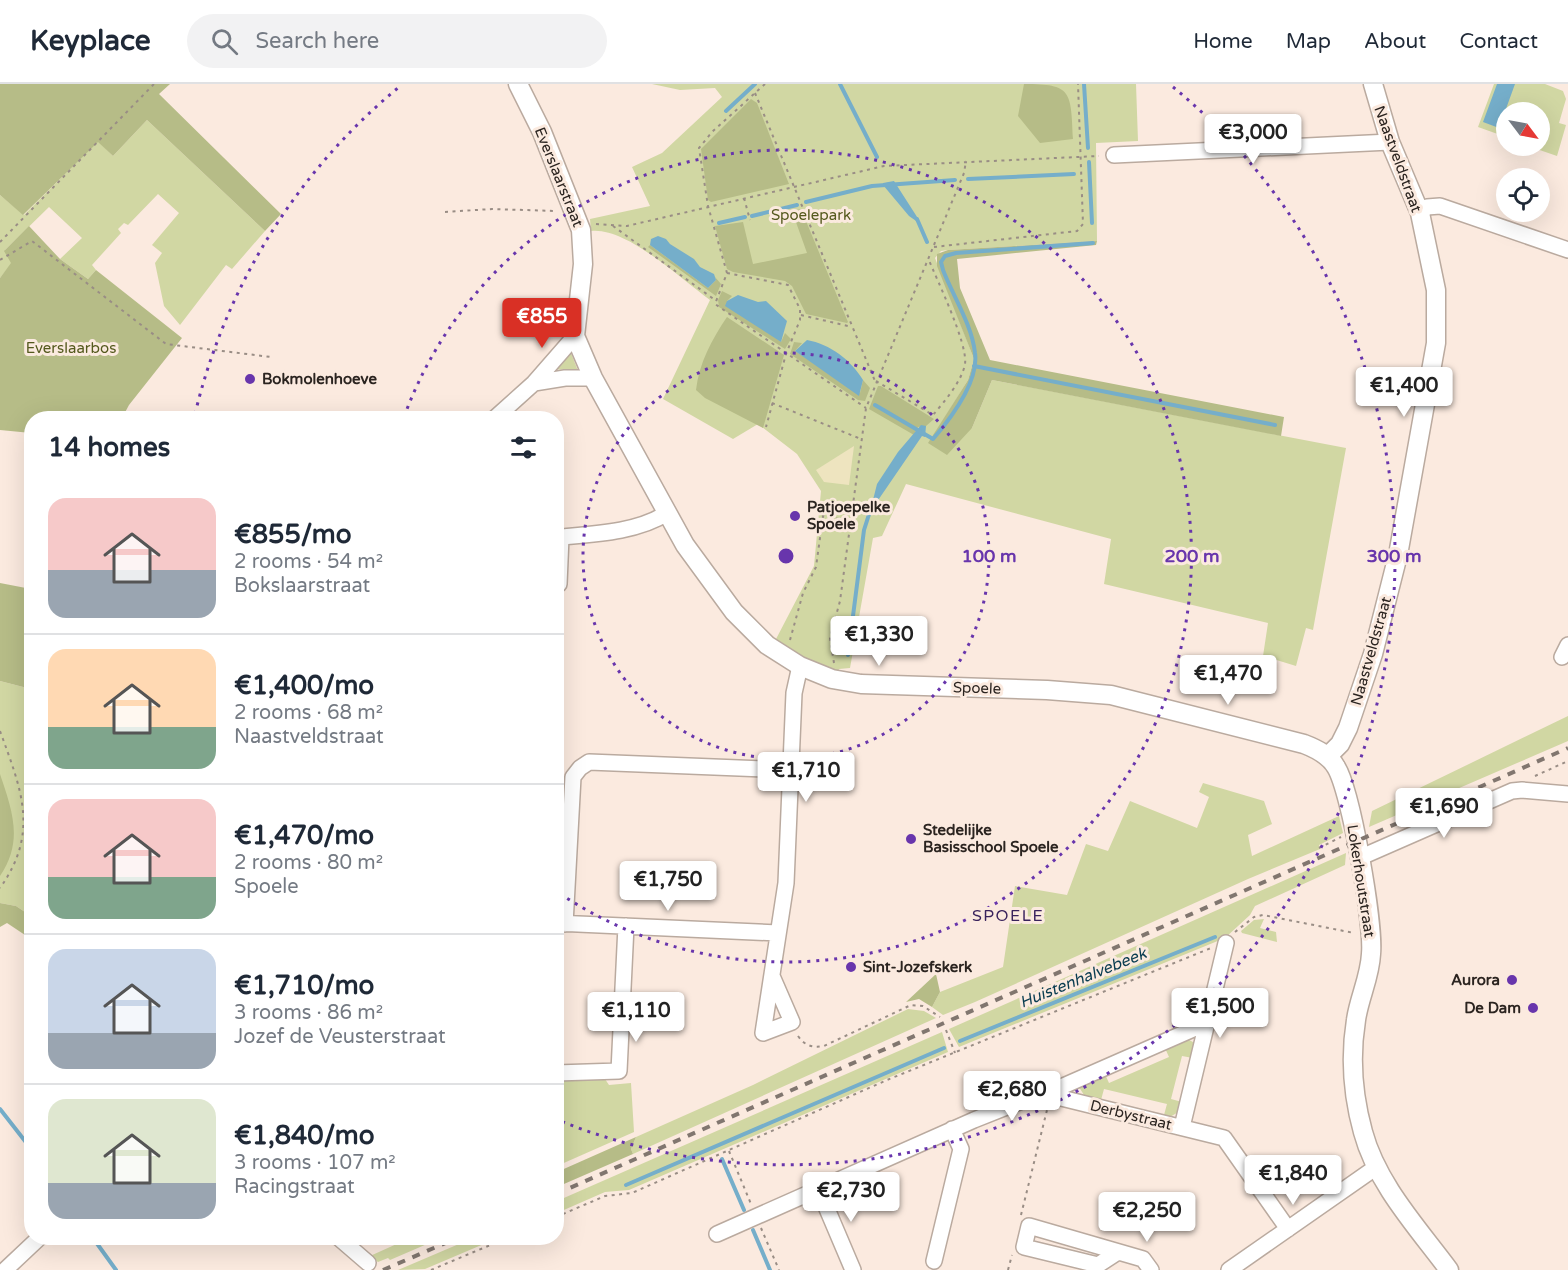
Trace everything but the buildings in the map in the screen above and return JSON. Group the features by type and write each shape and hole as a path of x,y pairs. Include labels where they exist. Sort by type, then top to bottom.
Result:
{"street":[{"name":"Everslaarstraat","path":"518,84 542,132 576,216 583,240 583,264 575,336 593,378"},
{"name":"Naastveldstraat","path":"1328,756 1340,744 1348,728 1373,654 1398,555 1436,343 1437,290 1419,213 1390,142 1373,84"},
{"path":"1114,155 1390,142"},
{"path":"1419,213 1427,207 1440,206 1568,250"},
{"path":"503,411 534,383 575,336"},
{"path":"534,383 565,378 593,378"},
{"name":"Spoele","path":"593,378 685,545 734,612 766,645 793,662 832,679 871,685 1047,690 1112,695 1304,744 1328,756"},
{"path":"564,537 600,533 655,521 667,513"},
{"path":"772,975 792,1022 763,1033 786,883 792,770 793,662"},
{"name":"Lokerhoutstraat","path":"1328,756 1337,767 1343,783 1359,858 1371,936 1367,979 1356,1018 1352,1066 1362,1131 1375,1168 1449,1270"},
{"path":"564,886 573,777 580,768 590,762 792,770"},
{"path":"1359,858 1512,792 1522,790 1568,794"},
{"path":"564,923 778,933"},
{"path":"564,1073 619,1071 626,926"},
{"name":"Derbystraat","path":"1182,1127 1226,943"},
{"name":"Derbystraat","path":"717,1234 952,1129 1048,1094 1207,1023"},
{"name":"Derbystraat","path":"1048,1094 1216,1136 1230,1143 1288,1229"},
{"path":"934,1261 961,1149 952,1129"},
{"path":"1239,1267 1288,1229 1375,1168"},
{"path":"819,1190 853,1270"},
{"path":"1118,1252 1098,1265 1024,1246 1029,1226 1143,1259 1151,1270"},
{"path":"5,1270 32,1245"},
{"path":"347,1245 368,1263"}],"path":[{"path":"0,242 154,84"},
{"path":"715,300 727,273 708,206 699,148 712,132 765,84"},
{"path":"933,247 1077,231 1083,224 1078,84"},
{"path":"755,93 876,382 933,415 965,365 964,349 928,258"},
{"path":"445,212 492,209 576,216 613,226 627,226 884,166 1114,155"},
{"path":"832,679 835,669 830,638 840,601 866,408 964,173 966,161"},
{"path":"744,198 750,220"},
{"path":"613,226 715,300 721,310 866,408"},
{"path":"0,261 32,241 166,344 271,357"},
{"path":"727,273 788,285 801,315 786,354 766,427"},
{"path":"801,315 852,327"},
{"path":"772,403 861,440"},
{"path":"793,662 803,593 816,567 823,516 850,521"},
{"path":"831,532 832,518"},
{"path":"0,731 23,802 24,818"},
{"path":"1522,790 1524,780 1568,761"},
{"path":"1319,848 1353,830"},
{"path":"0,888 24,836"},
{"path":"564,1213 605,1196 632,1193 955,1053 1181,959 1226,943 1244,923 1263,915 1371,936"},
{"path":"792,1022 800,1039 815,1048 824,1046 911,1005 923,1006 940,1017"},
{"path":"946,1030 955,1053"},
{"path":"1020,1222 1048,1094"},
{"path":"729,1150 778,1270"},
{"path":"431,1270 490,1245"},
{"path":"1008,1270 1012,1252"}],"green space":[{"path":"0,84 170,84 159,94 281,214 265,231 147,120 113,156 98,142 23,215 0,195"},
{"name":"Spoelepark","path":"652,84 1136,84 1138,141 1096,143 1097,241 948,250 941,251 935,258 974,359 968,380 929,443 972,428 992,380 1346,448 1313,630 1306,628 1296,666 1263,656 1268,623 1104,584 1111,539 906,484 882,536 873,538 850,668 839,669 838,673 793,655 775,641 814,566 821,491 797,454 758,424 733,439 663,399 710,300 637,246 621,237 591,231 590,219 650,206 632,167 662,153 722,97 715,88 680,90"},
{"path":"1024,84 1052,86 1066,94 1071,110 1073,139 1040,143 1018,116"},
{"path":"1494,84 1545,84 1563,91 1566,99 1559,123 1566,125 1557,156 1550,154 1550,102 1496,102 1496,133 1478,127"},
{"path":"751,99 757,103 789,184 711,202 708,200 701,149"},
{"path":"147,120 265,231 232,269 226,265 180,325 164,306 155,263 162,253 152,245 179,213 158,194 128,225 124,223 118,229 121,233 92,265 96,270 88,279 60,259 82,238 49,207 5,250 12,263 0,278 0,195 24,215 98,141 113,156"},
{"path":"801,209 847,323 806,314 792,286 785,281 727,269 715,226 743,222 753,264 807,253 792,211"},
{"name":"Everslaarbos","path":"29,226 60,259 88,279 96,270 182,338 126,411 24,411 24,432 0,430 0,278 11,263 4,251"},
{"path":"1097,241 1096,245 957,259 960,288 990,360 1284,417 1281,436 992,380 972,428 947,455 928,443 968,380 974,359 937,266 937,254 948,250"},
{"path":"650,245 708,288 716,280 715,277 721,284 716,296 648,247"},
{"path":"722,291 732,296 727,301 781,342 785,333 791,339 785,349 719,307 718,300"},
{"path":"727,317 784,355 763,428 705,398 696,390 707,352"},
{"path":"794,342 802,343 795,351 860,393 863,380 870,388 865,401 858,400 790,354"},
{"path":"571,353 578,371 554,369"},
{"path":"878,386 934,419 926,426 918,427 914,435 869,409"},
{"path":"0,583 24,588 24,687 0,681"},
{"path":"0,681 24,687 24,911 16,906 0,903"},
{"path":"1568,716 1568,741 1369,827 1372,811"},
{"path":"0,774 12,813 14,838 12,850 0,876"},
{"path":"1203,783 1264,801 1272,824 1248,835 1252,856 1339,816 1343,833 1319,845 1320,849 975,1002 943,1015 932,1007 940,992 1003,967 1015,886 1067,895 1086,844 1108,851 1130,801 1197,828 1209,797 1199,792"},
{"path":"1346,853 1345,865 1255,906 1250,915 1225,938 959,1047 949,1029"},
{"path":"0,903 16,906 24,911 24,934 7,923 0,927"},
{"path":"1264,919 1260,928 1276,932 1277,942 1242,933 1241,931 1254,920"},
{"path":"936,974 940,992 932,1007 919,999 906,1002"},
{"path":"908,1009 924,1011 936,1018 633,1154 631,1149 636,1137 753,1085"},
{"path":"942,1032 948,1052 629,1190 605,1192 564,1210 564,1198"},
{"path":"1185,1038 1197,1044 1193,1058 1182,1056 1171,1099 1182,1102 1180,1111 1170,1117 1164,1115 1167,1104 1104,1089 1101,1100 1084,1095 1077,1084 1104,1072 1109,1083 1169,1057 1164,1046"},
{"path":"603,1076 609,1085 631,1083 634,1132 564,1163 564,1077"},
{"path":"636,1137 631,1149 633,1154 564,1184 564,1169"},
{"path":"394,1245 425,1245 390,1260 388,1258 378,1262 370,1256"},
{"path":"457,1245 482,1245 425,1269 398,1270"}],"sand":[{"path":"854,446 849,485 824,482 816,470"}],"water":[{"path":"1497,84 1515,84 1508,102 1496,102 1496,127 1483,122"},
{"path":"894,181 919,223 909,216 883,185 883,183"},
{"path":"658,236 694,259 700,267 714,274 716,280 708,288 650,245 651,239"},
{"path":"738,295 758,302 766,301 787,321 781,342 725,306 727,301"},
{"path":"807,340 832,349 852,366 863,380 859,396 795,351"},
{"path":"921,425 926,426 925,437 922,436 870,512 877,484 898,452"}],"waterway":[{"path":"726,111 755,84"},
{"path":"840,84 877,157"},
{"path":"1084,84 1088,148"},
{"path":"1089,162 1092,223"},
{"path":"968,179 1074,174"},
{"path":"806,202 872,186 955,180"},
{"path":"752,216 797,205"},
{"path":"719,223 745,217"},
{"path":"917,219 927,242"},
{"path":"875,405 933,439 948,421 968,387 973,376 975,353 966,321 943,270 941,262 945,256 956,253 1093,243"},
{"path":"974,366 1275,425"},
{"path":"848,655 864,530 872,505"},
{"name":"Huistenhalvebeek","path":"960,1041 1215,937"},
{"name":"Huistenhalvebeek","path":"626,1185 944,1048"},
{"path":"0,1109 24,1140"},
{"name":"Huistenhalvebeek","path":"722,1159 744,1210"},
{"name":"Huistenhalvebeek","path":"753,1230 770,1270"},
{"path":"98,1245 116,1270"}],"railway":[{"path":"564,1190 1568,748"},
{"path":"383,1270 441,1245"}],"place":[{"name":"Bokmolenhoeve","path":"250,379"},
{"name":"Patjoepelke Spoele","path":"795,516"},
{"name":"Stedelijke Basisschool Spoele","path":"911,839"},
{"name":"Sint-Jozefskerk","path":"851,967"},
{"name":"Aurora","path":"1512,980"},
{"name":"De Dam","path":"1533,1008"}],"district":[{"name":"SPOELE","path":"1008,916"}]}
